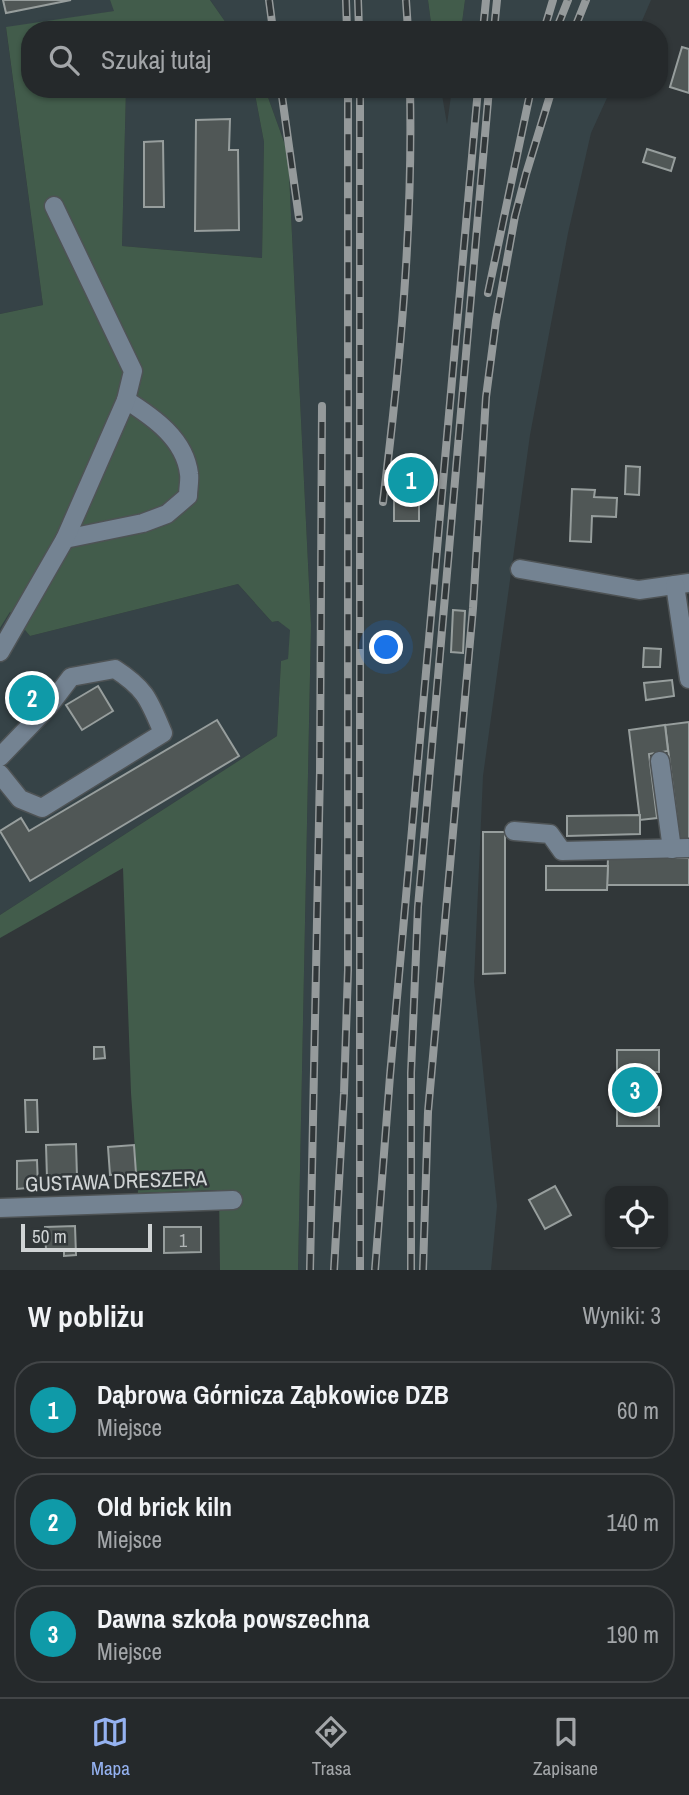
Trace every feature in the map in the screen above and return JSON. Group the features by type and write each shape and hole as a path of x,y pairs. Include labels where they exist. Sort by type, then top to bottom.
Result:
{"street":[{"path":"0,652 65,539 127,400 133,371 54,206"},
{"path":"65,539 155,519 167,514 188,496 190,475 184,456 169,432 127,400"},
{"path":"520,569 639,590 682,584 689,679"},
{"path":"0,757 49,706 71,677 115,669 137,683 152,706 163,733 42,808 20,799 0,774"},
{"path":"514,831 550,834 562,850 680,848 660,761"},
{"name":"GUSTAWA DRESZERA","path":"0,1208 233,1199"}],"shaded area":[{"path":"0,0 110,0 115,11 51,21 21,21 21,26 6,28 43,305 0,314"},
{"path":"210,0 428,0 431,21 225,21"},
{"path":"465,0 651,0 642,21 462,21"},
{"path":"126,98 256,98 264,142 262,258 122,246"},
{"path":"268,98 443,98 447,124 451,98 607,98 591,133 568,233 530,435 483,776 474,982 497,1206 491,1270 298,1270 311,625 288,153"},
{"path":"238,584 272,622 278,621 291,630 288,660 281,661 277,736 0,915 0,628 10,612 30,636"}],"green space":[{"path":"110,0 210,0 225,21 46,21 114,11"},
{"path":"428,0 465,0 462,21 431,21"},
{"path":"21,25 21,98 126,98 122,246 262,258 264,142 256,98 268,98 288,153 311,625 298,1270 220,1270 219,1190 138,1193 131,1093 123,868 0,938 0,915 277,736 281,661 288,659 290,630 278,621 272,622 238,584 30,636 10,612 0,628 0,314 43,305 6,27"}],"building":[{"path":"3,0 71,0 6,13"},
{"path":"682,47 689,49 689,93 670,87"},
{"path":"230,119 229,150 238,150 239,230 195,231 196,120"},
{"path":"163,141 164,207 144,207 144,142"},
{"path":"647,149 675,158 671,171 643,162"},
{"path":"419,462 419,521 394,521 394,498 403,498 403,463"},
{"path":"626,466 640,467 639,495 625,494"},
{"path":"572,489 595,490 594,497 617,498 616,517 592,516 591,542 570,541"},
{"path":"453,610 465,611 463,653 451,652"},
{"path":"644,648 661,649 660,667 643,667"},
{"path":"672,680 674,696 646,700 644,683"},
{"path":"30,686 42,689 44,702 35,710 23,706 21,694"},
{"path":"98,686 113,711 82,730 66,705"},
{"path":"217,720 239,756 30,881 0,831 21,818 29,831"},
{"path":"689,722 689,842 680,843 665,725"},
{"path":"665,725 668,751 649,754 657,818 640,820 629,730"},
{"path":"640,815 640,834 567,836 567,816"},
{"path":"483,832 505,832 505,973 483,974"},
{"path":"608,858 689,858 689,885 607,885"},
{"path":"546,866 608,866 607,890 546,890"},
{"path":"94,1047 104,1047 105,1058 94,1059"},
{"path":"617,1050 659,1050 659,1072 653,1072 653,1108 659,1107 659,1126 617,1126"},
{"path":"25,1100 37,1100 38,1132 26,1132"},
{"path":"76,1144 77,1177 47,1178 46,1145"},
{"path":"134,1145 136,1173 110,1175 108,1147"},
{"path":"37,1160 38,1187 17,1189 17,1161"},
{"path":"555,1186 571,1215 545,1229 529,1200"},
{"path":"75,1226 76,1255 64,1256 64,1250 46,1250 45,1227"},
{"path":"164,1227 201,1227 201,1252 164,1253"}],"railway":[{"path":"269,0 272,21"},
{"path":"346,0 347,21"},
{"path":"358,0 359,21"},
{"path":"406,0 407,21"},
{"path":"484,21 486,0"},
{"path":"495,21 497,0"},
{"path":"547,21 553,0"},
{"path":"560,21 568,0"},
{"path":"578,21 586,0"},
{"path":"282,98 299,218"},
{"path":"334,1270 348,970 348,98"},
{"path":"360,98 360,1270"},
{"path":"383,502 404,296 410,98"},
{"path":"375,1270 477,98"},
{"path":"411,1270 411,1073 418,907 488,98"},
{"path":"488,293 529,98"},
{"path":"423,1270 428,1112 473,608 486,397 496,321 515,216 549,98"},
{"path":"310,1270 320,771 322,406"}],"place":[{"name":"Dąbrowa Górnicza Ząbkowice DZB","path":"411,480"},
{"name":"Old brick kiln","path":"32,698"},
{"name":"Dawna szkoła powszechna","path":"635,1090"}]}
